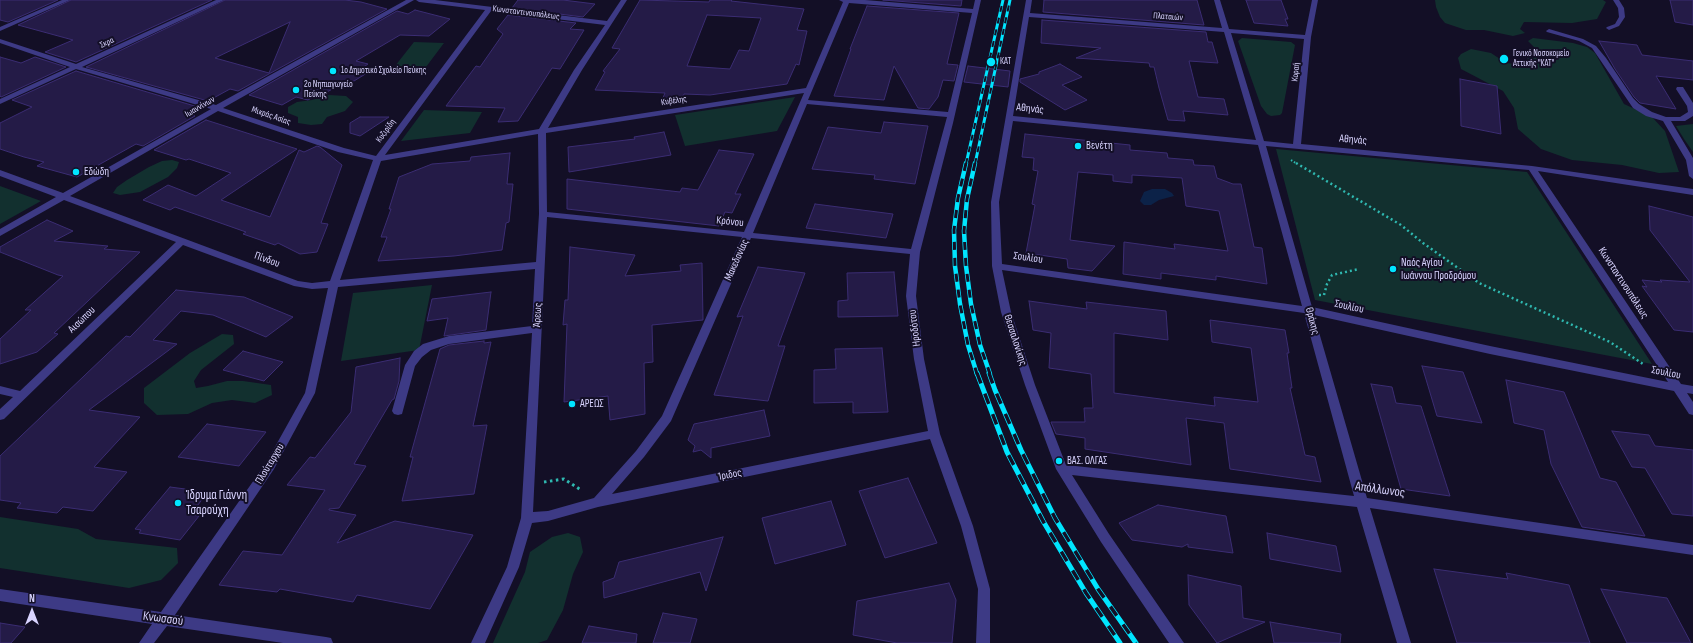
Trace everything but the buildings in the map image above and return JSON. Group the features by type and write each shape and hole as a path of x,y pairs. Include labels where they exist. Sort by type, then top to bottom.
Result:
{"street":[{"path":"0,29 67,0"},
{"name":"Σκρα","path":"0,102 222,0"},
{"name":"Ιωαννίνων","path":"0,233 217,108 411,0"},
{"name":"Κωνσταντινουπόλεως","path":"419,0 608,23"},
{"path":"542,131 578,70 624,0"},
{"path":"845,0 975,11 978,0"},
{"name":"Μακεδονίας","path":"598,502 640,454 667,418 748,236 845,0"},
{"name":"Θεσσαλονίκης","path":"1029,0 995,202 997,266 1006,312 1030,385 1062,469 1105,538 1177,643"},
{"name":"Θράκης","path":"1217,0 1261,143 1362,502 1404,643"},
{"name":"Κοραή","path":"1297,146 1308,36 1315,0"},
{"path":"1609,28 1617,25 1622,17 1621,8 1616,0"},
{"name":"Κυζιρίδη","path":"334,284 378,159 489,9"},
{"name":"Ηροδότου","path":"975,11 915,252 911,296 919,360 934,434 967,526 984,589 983,643"},
{"name":"Πλαταιών","path":"1026,15 1308,36"},
{"path":"1549,31 1581,40 1594,47 1600,53 1636,106 1649,114 1666,119 1682,119 1692,113 1691,106 1680,89"},
{"name":"Μικράς Ασίας","path":"0,41 76,67 217,108 342,150 378,159 542,131"},
{"name":"Κυβέλης","path":"542,131 809,90"},
{"path":"804,102 950,115"},
{"name":"Αθηνάς","path":"1009,118 1532,168 1693,192"},
{"path":"1666,119 1690,160 1693,176"},
{"name":"Άρεως","path":"478,643 513,568 527,518 543,214 542,131"},
{"name":"Κωνσταντινουπόλεως","path":"1532,168 1693,410"},
{"name":"Πίνδου","path":"0,173 181,242 297,284 312,286 541,265"},
{"name":"Κρόνου","path":"543,214 915,252"},
{"name":"Αισώπου","path":"0,416 181,242"},
{"name":"Σουλίου","path":"997,266 1309,310 1490,350 1693,390"},
{"name":"Πλούταρχου","path":"146,643 270,466 310,393 334,284"},
{"path":"398,411 410,365 418,354 427,347 449,340 537,329"},
{"path":"0,390 21,395"},
{"name":"Ίριδος","path":"527,518 548,516 598,502 934,434"},
{"name":"Απόλλωνος","path":"1062,469 1362,502 1693,550"},
{"name":"Κνωσσού","path":"0,595 326,643"}],"path":[{"path":"1286,158 1401,225 1423,243 1479,283 1610,342 1647,367"},
{"path":"1304,295 1324,295 1327,284 1332,275 1359,269"},
{"path":"529,484 564,479 598,502"}],"green space":[{"path":"1435,0 1603,0 1606,2 1597,19 1572,23 1524,22 1520,29 1525,33 1513,36 1484,30 1466,30 1445,23 1440,17"},
{"path":"1242,38 1291,42 1295,45 1282,113 1280,115 1271,116 1267,114 1261,106 1238,41"},
{"path":"1533,38 1573,43 1587,47 1595,53 1624,104 1652,117 1665,131 1679,172 1659,173 1622,165 1572,160 1541,149 1518,129 1514,108 1503,91 1461,69 1458,58 1461,54 1471,49 1491,53 1506,63 1516,64 1535,54 1534,47 1528,41"},
{"path":"414,42 444,43 426,67 395,66"},
{"path":"329,95 346,96 353,102 345,111 327,117 322,124 311,125 298,123 298,117 288,113 288,107 297,102 312,100"},
{"path":"795,97 777,131 685,146 675,115"},
{"path":"424,110 482,112 470,133 401,141"},
{"path":"1693,124 1693,152 1676,126"},
{"path":"1276,149 1527,172 1652,364 1315,300"},
{"path":"172,160 179,162 177,168 168,177 140,192 120,195 113,193 117,187 149,167 162,161"},
{"path":"0,186 41,201 0,224"},
{"path":"432,285 419,350 341,361 353,293"},
{"path":"222,334 233,335 234,344 201,370 194,381 196,388 227,381 243,381 271,385 272,395 255,403 232,400 212,403 188,414 157,415 144,403 144,388 190,353"},
{"path":"0,517 78,529 96,539 177,548 178,563 161,580 129,588 0,568"},
{"path":"568,533 580,537 583,552 573,574 563,610 547,640 538,643 493,643 525,572 530,552 552,537"}],"water":[{"path":"1152,189 1165,189 1174,196 1159,200 1151,205 1144,205 1140,201 1144,192"}],"railway":[{"path":"966,164 1003,0"},
{"path":"975,164 1010,0"},
{"path":"966,163 958,198 954,230 955,266 960,304 968,345 977,374"},
{"path":"975,163 967,199 964,231 966,266 971,304 980,345 990,374"},
{"path":"977,373 1007,452 1043,521 1086,593 1120,643"},
{"path":"989,373 1021,450 1055,518 1098,589 1136,643"}],"place":[{"name":"Γενικό Νοσοκομείο Αττικής \"ΚΑΤ\"","path":"1504,59"},
{"name":"ΚΑΤ","path":"991,62"},
{"name":"1ο Δημοτικό Σχολείο Πεύκης","path":"333,71"},
{"name":"2ο Νηπιαγωγείο Πεύκης","path":"296,90"},
{"name":"Βενέτη","path":"1078,146"},
{"name":"Εδώδη","path":"76,172"},
{"name":"Ναός Αγίου Ιωάννου Προδρόμου","path":"1393,269"},
{"name":"ΑΡΕΩΣ","path":"572,404"},
{"name":"ΒΑΣ. ΟΛΓΑΣ","path":"1059,461"},
{"name":"Ίδρυμα Γιάννη Τσαρούχη","path":"178,503"}]}
